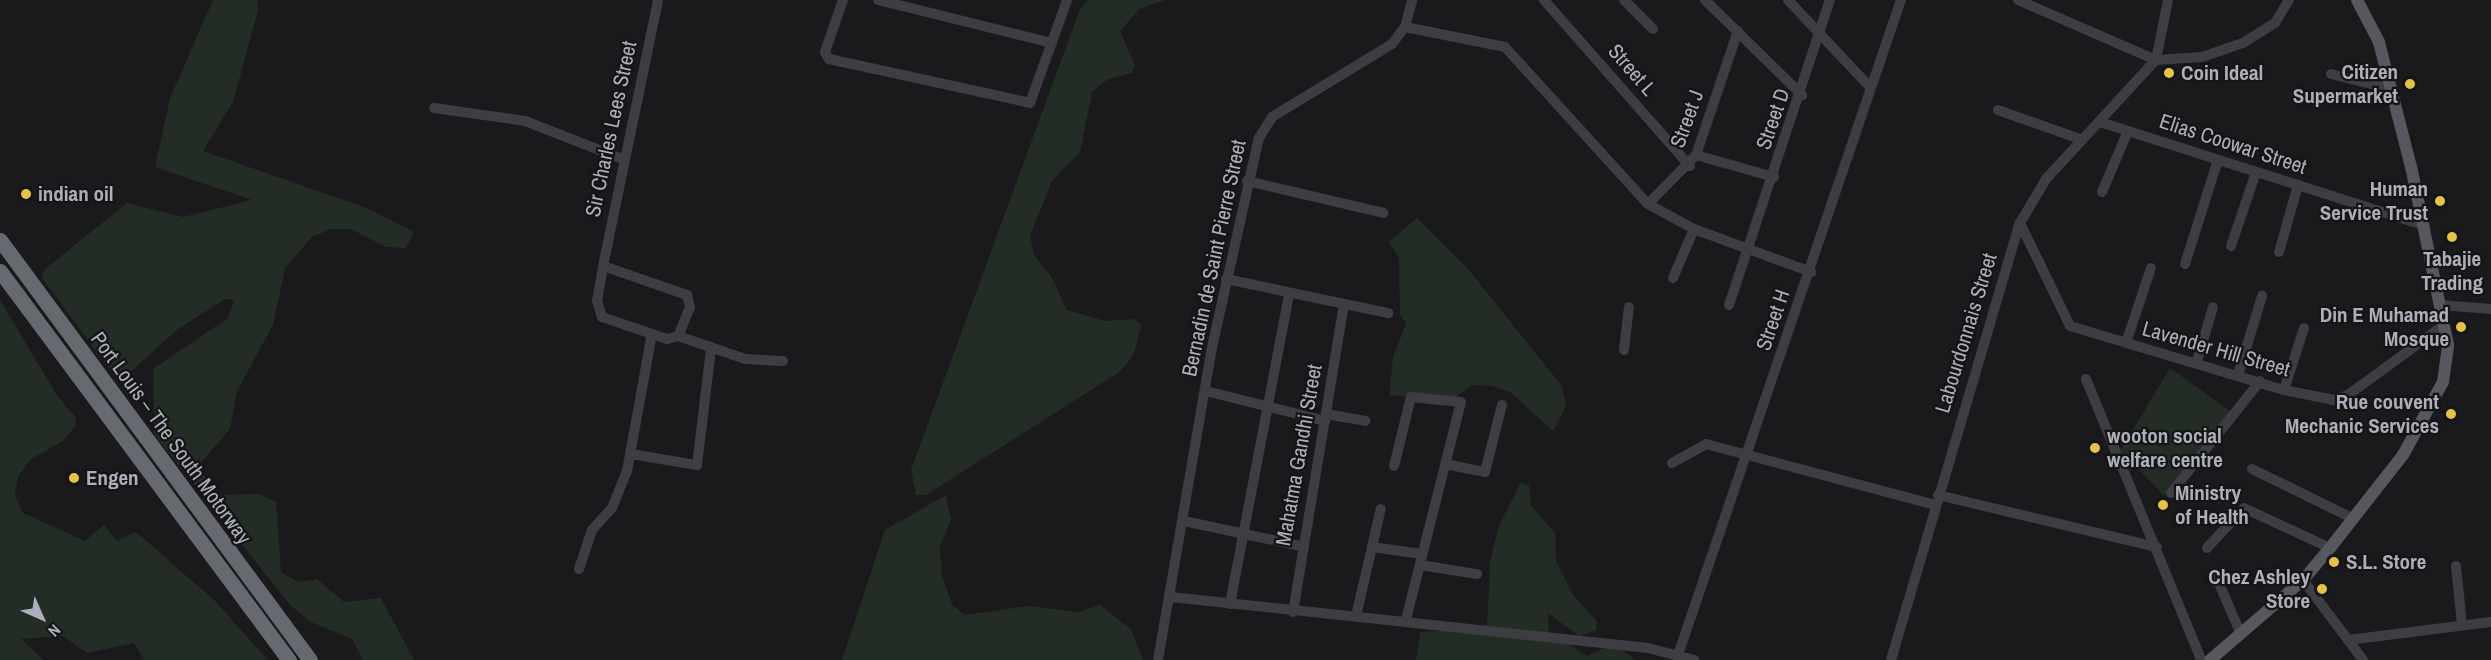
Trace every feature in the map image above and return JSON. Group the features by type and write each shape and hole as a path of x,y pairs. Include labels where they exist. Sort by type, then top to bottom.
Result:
{"highway":[{"name":"Port Louis – The South Motorway","path":"0,240 310,660"},
{"name":"Port Louis – The South Motorway","path":"0,271 289,660"}],"main road":[{"path":"2210,660 2303,580 2354,519 2398,463 2436,399 2447,363 2441,305 2391,89 2379,42 2356,0"}],"street":[{"name":"Sir Charles Lees Street","path":"658,0 603,266 597,301 602,317 652,334 678,336 711,349 768,364 783,361"},
{"path":"843,0 825,52 829,59 1030,102 1067,0"},
{"path":"878,0 1052,43"},
{"name":"Bernadin de Saint Pierre Street","path":"1158,660 1226,279 1259,138 1272,117 1392,44 1405,27 1412,0"},
{"name":"Street L","path":"1544,0 1690,166"},
{"path":"1624,0 1653,29"},
{"path":"1705,0 1802,95"},
{"path":"1788,0 1871,88"},
{"name":"Street D","path":"1729,305 1822,35 1830,0"},
{"path":"2019,0 2156,60 2202,57 2243,43 2275,23 2289,0"},
{"path":"2156,60 2168,0"},
{"name":"Street H","path":"1678,652 1810,272 1899,2"},
{"path":"1405,27 1486,40 1516,55 1648,204 1694,229 1810,272"},
{"name":"Street J","path":"1648,204 1690,166 1696,155 1738,31"},
{"name":"Labourdonnais Street","path":"1891,660 2020,223 2046,178 2156,60"},
{"path":"2331,74 2391,89"},
{"path":"434,108 525,121 625,160"},
{"path":"1998,110 2080,139"},
{"name":"Elias Coowar Street","path":"2100,122 2423,225"},
{"path":"2102,192 2128,131"},
{"path":"1696,155 1774,177"},
{"path":"2185,264 2218,160"},
{"path":"2231,246 2256,172"},
{"path":"1247,182 1383,213"},
{"path":"2279,252 2298,185"},
{"name":"Lavender Hill Street","path":"2020,223 2064,322 2126,343 2197,361 2284,390 2334,400 2348,395 2444,325"},
{"path":"1673,278 1694,229"},
{"path":"603,266 687,295 690,307 678,336"},
{"path":"2126,343 2151,268"},
{"path":"1226,279 1388,313"},
{"path":"1230,604 1289,294"},
{"path":"2238,375 2262,296"},
{"name":"Mahatma Gandhi Street","path":"1293,612 1301,546 1326,418 1344,305"},
{"path":"2441,305 2491,309"},
{"path":"1624,350 1629,307"},
{"path":"2197,361 2213,307"},
{"path":"2284,390 2304,328"},
{"path":"579,569 592,530 612,508 632,454 652,334"},
{"path":"632,454 697,465 711,349"},
{"path":"2086,379 2157,547 2201,660"},
{"path":"2171,493 2260,381"},
{"path":"1206,391 1267,407 1326,418 1365,421"},
{"path":"1394,466 1411,397 1461,402 1406,619"},
{"path":"1445,464 1485,472 1502,405"},
{"path":"1672,463 1706,444 1937,500 2157,547"},
{"path":"2252,469 2354,519"},
{"path":"2207,548 2244,508 2330,548"},
{"path":"1356,616 1381,509"},
{"path":"1184,521 1301,546"},
{"path":"1372,547 1422,554"},
{"path":"1420,565 1477,574"},
{"path":"2456,567 2462,625"},
{"path":"2215,574 2240,632"},
{"path":"2303,580 2363,660"},
{"path":"1171,597 1293,612 1406,619 1678,652 1695,660"},
{"path":"2348,640 2491,622"}],"shaded area":[{"path":"213,0 257,0 258,10 233,102 203,151 364,207 414,232 406,248 386,247 351,229 331,229 312,237 285,268 273,325 237,391 230,429 198,466 217,495 259,494 276,502 281,572 299,582 317,579 344,602 381,598 414,660 363,660 352,639 311,622 291,606 154,434 153,369 228,318 234,300 225,299 178,329 119,382 42,278 45,269 127,203 183,217 252,200 155,167 170,98"},
{"path":"1088,0 1165,0 1139,9 1120,31 1135,65 1132,73 1108,79 1092,92 1080,152 1052,181 1030,236 1034,255 1051,276 1067,310 1105,321 1134,319 1141,325 1134,354 1121,371 926,495 916,495 911,470 1080,9"},
{"path":"1417,218 1468,269 1562,386 1566,406 1553,431 1510,392 1492,386 1473,385 1442,406 1425,398 1389,395 1393,358 1406,323 1400,315 1399,258 1389,242"},
{"path":"0,300 58,397 75,416 76,425 63,441 31,459 18,476 15,495 23,513 85,541 104,525 117,541 136,532 214,600 268,660 144,660 134,643 87,653 63,636 21,639 43,660 0,660"},
{"path":"2170,368 2233,413 2164,496 2120,451"},
{"path":"1521,482 1529,486 1531,505 1555,533 1556,561 1573,595 1597,621 1596,630 1579,636 1548,613 1549,632 1587,656 1613,643 1635,660 1416,660 1420,632 1487,628 1490,562 1499,525"},
{"path":"946,495 951,520 940,546 942,576 952,604 964,615 1029,606 1079,612 1100,605 1131,629 1143,660 842,660 885,530"}],"place":[{"name":"Coin Ideal","path":"2169,73"},
{"name":"Citizen Supermarket","path":"2410,84"},
{"name":"indian oil","path":"26,194"},
{"name":"Human Service Trust","path":"2440,201"},
{"name":"Tabajie Trading","path":"2452,237"},
{"name":"Din E Muhamad Mosque","path":"2461,327"},
{"name":"Rue couvent Mechanic Services","path":"2451,414"},
{"name":"wooton social welfare centre","path":"2095,448"},
{"name":"Engen","path":"74,478"},
{"name":"Ministry of Health","path":"2163,505"},
{"name":"S.L. Store","path":"2334,562"},
{"name":"Chez Ashley Store","path":"2322,589"}]}
